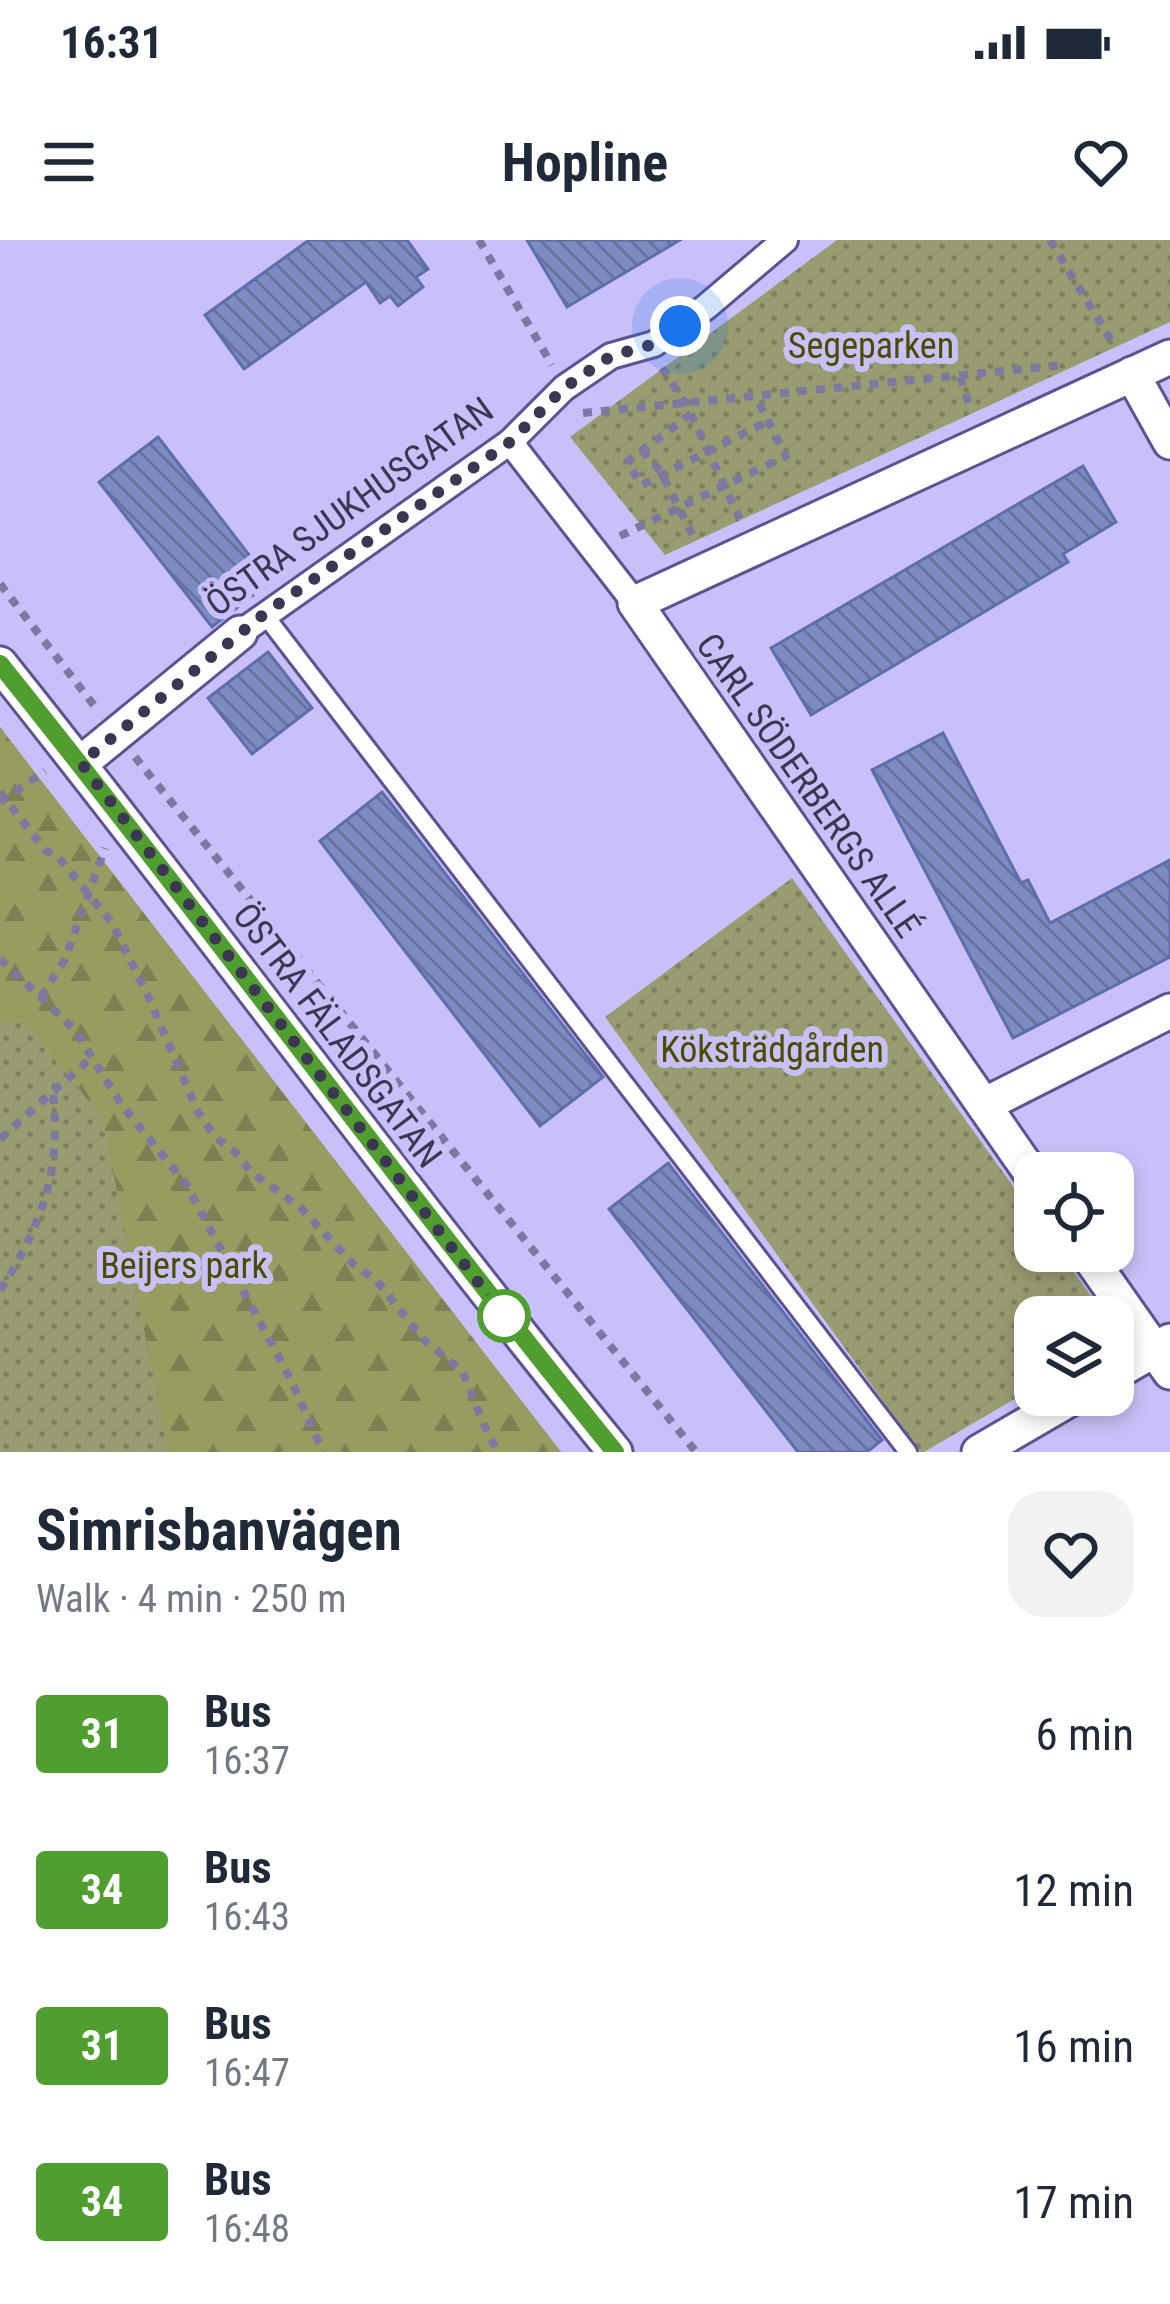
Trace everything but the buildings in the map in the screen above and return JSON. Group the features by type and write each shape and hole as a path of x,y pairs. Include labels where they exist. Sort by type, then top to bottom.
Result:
{"street":[{"name":"ÖSTRA SJUKHUSGATAN","path":"81,763 252,623 510,442 564,388 611,356 647,346 706,307 785,240"},
{"path":"635,603 1127,366 1170,357"},
{"path":"1127,366 1170,442"},
{"name":"CARL SÖDERBERGS ALLÉ","path":"510,442 635,603 1016,1152"},
{"name":"ÖSTRA FÄLADSGATAN","path":"0,664 504,1316 615,1452"},
{"path":"983,1105 1170,1011"},
{"path":"1101,1272 1164,1354 1134,1366"},
{"path":"979,1452 1041,1416"}],"lane":[{"path":"252,623 908,1452"}],"path":[{"path":"479,240 564,388"},
{"path":"534,418 1127,366 1050,240"},
{"path":"647,346 686,404 754,548"},
{"path":"596,553 623,534 786,457 756,397"},
{"path":"691,414 627,462 642,484 768,421"},
{"path":"642,450 662,472 709,569"},
{"path":"0,584 696,1452"},
{"path":"46,770 2,798 112,923 198,1112 250,1172 300,1207 352,1264 377,1281 423,1339 462,1371 488,1437 499,1452"},
{"path":"41,998 64,959 106,846"},
{"path":"0,959 75,1030 121,1104 186,1184 292,1382 323,1452"},
{"path":"0,1139 92,1058"},
{"path":"0,1290 33,1236 56,1162 53,1094"}],"green space":[{"name":"Segeparken","path":"837,240 1170,240 1170,322 665,555 570,437"},
{"name":"Beijers park","path":"0,727 36,774 561,1452 0,1452"},
{"name":"Beijers park","path":"0,727 561,1452 168,1452 103,1119 22,1019 0,1022"},
{"name":"Köksträdgården","path":"792,878 1014,1188 1014,1272 1074,1272 1091,1296 1014,1296 1014,1399 920,1452 605,1017"}],"bus line":[{"name":"31","path":"0,664 504,1316 615,1452"}],"route":[{"path":"504,1316 81,763 264,614 510,442 564,388 611,356 654,344 680,326"}]}
